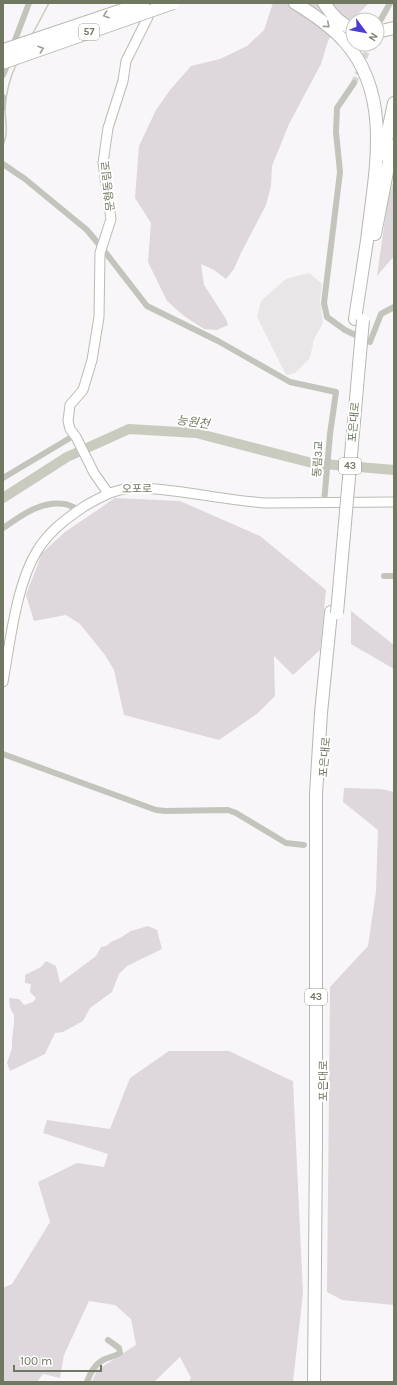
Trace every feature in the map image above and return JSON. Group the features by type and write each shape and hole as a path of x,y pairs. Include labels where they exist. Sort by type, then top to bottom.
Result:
{"highway":[{"name":"57","path":"4,56 142,3"},
{"name":"57","path":"4,56 173,3"},
{"path":"295,3 324,22 346,43 356,56 370,86 377,125 378,145 367,241"},
{"path":"324,3 336,18 345,25"},
{"name":"43","path":"334,612 367,241 377,179 394,103"},
{"name":"43","path":"359,320 388,161 394,136"},
{"path":"388,161 394,144"},
{"name":"포은대로","path":"314,1382 316,794 321,713 334,612"},
{"name":"포은대로","path":"320,1382 323,1157 322,776 334,612"}],"street":[{"path":"3,75 12,55 12,45 28,3"},
{"name":"문형동림로","path":"108,493 94,473 76,436 70,429 68,415 70,405 83,390 92,360 99,317 100,253 111,219 103,163 108,128 123,80 126,61 148,17 148,3"},
{"path":"385,13 390,3"},
{"path":"354,83 336,108 336,132 340,172 324,303 328,317 345,330 370,342 381,314 394,307"},
{"path":"3,97 3,108"},
{"path":"3,164 25,179 87,230 102,248"},
{"name":"동림3교","path":"102,248 147,306 218,341 290,382 336,392 330,434 324,503"},
{"path":"3,478 76,436"},
{"name":"오포로","path":"3,682 18,599 23,582 37,551 46,538 56,528 79,510 108,493 117,490 138,488 171,490 250,502 283,504 394,502"},
{"path":"3,528 32,510 44,505 56,503 66,504 79,510"},
{"path":"384,576 394,576"},
{"path":"3,754 156,810 228,810 236,813 286,843 304,845"},
{"path":"87,1382 90,1374 96,1366 103,1360 117,1355 120,1352 119,1348 108,1340"}],"shaded area":[{"path":"273,3 369,3 360,12 345,12 345,22 337,26 328,41 321,64 289,124 272,166 271,186 266,205 234,269 226,279 214,270 201,264 204,285 226,319 228,325 217,330 204,329 184,316 167,301 148,262 151,223 135,198 139,146 156,110 170,90 191,66 220,59 247,46 264,30"},
{"path":"394,180 394,256 377,276 388,198"},
{"path":"309,273 322,284 320,301 323,323 314,339 310,358 295,373 286,375 257,317 261,301 286,279"},
{"path":"115,498 180,501 260,536 326,590 320,650 293,675 274,656 275,696 258,713 219,740 124,715 114,670 105,655 80,624 66,615 34,621 26,595 42,553 65,532"},
{"path":"351,611 394,645 394,669 351,644"},
{"path":"344,788 381,789 394,792 394,1305 342,1300 327,1292 330,987 368,946 376,891 378,830 343,802"},
{"path":"148,926 157,930 162,949 127,966 119,974 112,992 90,1008 83,1021 63,1032 55,1033 45,1054 10,1071 7,1063 12,1048 14,1015 10,1008 9,998 19,999 24,1005 33,1002 36,998 30,992 31,984 25,983 25,975 41,967 46,961 56,966 60,983 96,956 101,947 106,946 131,931"},
{"path":"169,1051 229,1051 293,1081 303,1293 293,1382 189,1382 191,1378 180,1357 154,1382 92,1382 97,1370 136,1345 131,1319 115,1305 89,1301 64,1355 60,1378 43,1374 37,1382 3,1382 3,1288 12,1284 50,1222 38,1182 77,1163 104,1167 108,1154 43,1133 47,1120 110,1129 130,1078"}],"waterway":[{"path":"32,35 49,3"},
{"path":"3,144 6,136 6,97 10,79 17,63"},
{"name":"능원천","path":"3,498 67,457 129,429 196,433 312,463 394,470"}],"tunnel":[{"path":"354,83 367,52"}]}
